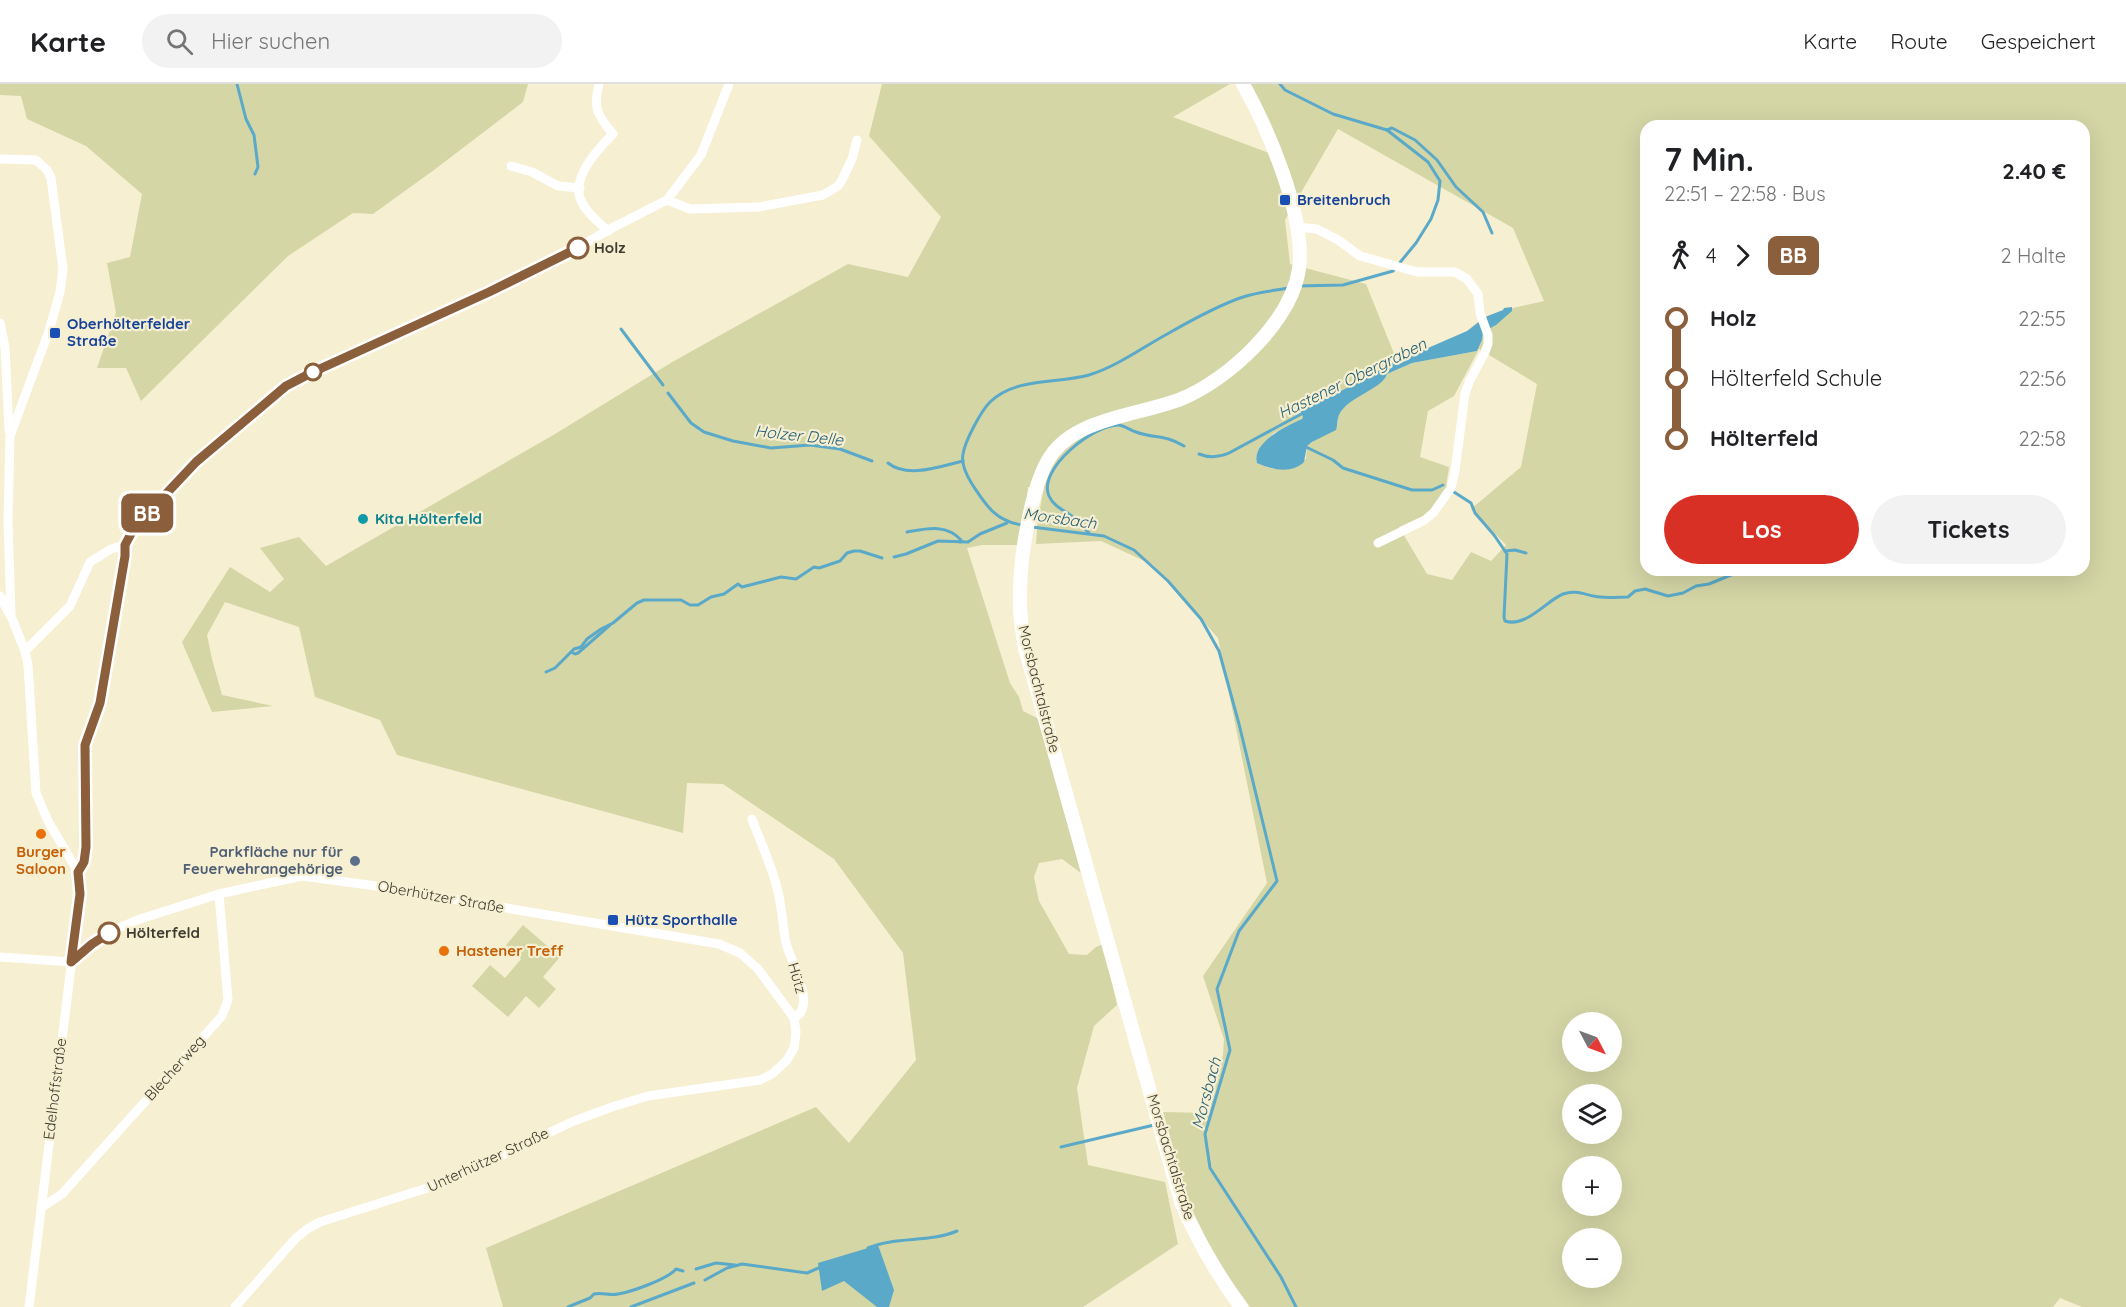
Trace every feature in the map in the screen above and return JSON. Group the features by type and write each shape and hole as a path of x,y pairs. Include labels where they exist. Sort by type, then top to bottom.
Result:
{"main road":[{"name":"Morsbachtalstraße","path":"1241,1307 1205,1254 1181,1202 1138,1042 1025,648 1020,592 1028,526 1042,473 1050,456 1079,432 1112,417 1162,405 1208,386 1250,353 1271,327 1290,294 1298,275 1300,255 1296,227 1277,156 1260,114 1243,84"}],"street":[{"path":"599,84 596,94 597,112 613,134 600,146 589,162 579,194 585,207 608,231"},
{"path":"78,872 84,862 86,847 85,745 100,703 125,545 134,528 196,462 286,386 556,260 668,200 700,155 729,84"},
{"path":"668,200 690,208 725,208 775,206 823,195 838,186 842,180 852,159 857,140"},
{"path":"0,159 36,160 47,170 51,178 63,269 60,292 49,331 10,436"},
{"path":"511,166 532,172 558,186 579,188"},
{"path":"1296,227 1317,229 1338,240 1360,256 1428,273 1455,273 1467,279 1478,294 1488,335 1485,352 1470,380 1466,394 1451,488 1434,512 1425,520 1378,543"},
{"path":"0,323 5,347 10,436 8,520 11,616"},
{"path":"25,651 70,606 90,562 111,549 125,545"},
{"path":"0,596 25,651 30,689 33,766 37,798 78,872"},
{"name":"Hütz","path":"739,1082 766,1078 787,1060 795,1042 794,1018 800,1015 804,999 800,979 786,944 776,884 752,819"},
{"name":"Edelhoffstraße","path":"29,1307 80,894 78,872"},
{"name":"Oberhützer Straße","path":"71,962 110,932 137,920 219,894 302,876 376,886 729,947 749,960 794,1018"},
{"name":"Blecherweg","path":"42,1207 62,1194 222,1016 228,1000 219,894"},
{"path":"0,957 71,962"},
{"name":"Unterhützer Straße","path":"235,1307 296,1238 307,1228 320,1222 435,1186 574,1121 612,1107 648,1096 739,1082"}],"green space":[{"path":"0,84 528,84 523,102 373,214 353,213 288,256 141,401 126,368 97,368 116,313 107,263 130,257 142,194 86,146 27,119 21,96 0,95"},
{"path":"882,84 1230,84 1173,117 1269,153 1237,84 2126,84 2126,1307 2082,1307 2060,1298 2053,1307 1250,1307 1214,1258 1193,1218 1162,1112 1209,1113 1223,1055 1224,1039 1203,976 1267,883 1218,638 1153,565 1101,541 1036,544 1044,488 1028,487 1018,545 982,545 967,548 1010,683 1019,697 1023,711 1039,719 1081,873 1062,859 1039,863 1034,877 1039,901 1069,954 1087,955 1103,944 1117,1005 1094,1026 1077,1088 1088,1165 1165,1182 1178,1244 1083,1307 503,1307 486,1248 816,1107 849,1143 916,1060 903,953 834,859 723,784 687,783 683,833 397,755 380,720 315,697 299,627 225,602 207,635 222,695 273,706 212,712 182,642 230,567 270,592 284,579 260,548 299,537 326,566 555,434 674,361 848,264 908,277 941,217 869,136","holes":["1338,129 1513,228 1544,301 1513,308 1483,332 1477,351 1412,363 1387,374 1378,385 1354,399 1341,410 1337,427 1307,446 1306,459 1281,469 1269,468 1256,461 1257,452 1274,433 1302,419 1301,411 1363,380 1395,360 1397,361 1366,284 1290,264 1285,220","1479,349 1537,384 1521,467 1471,509 1506,545 1491,561 1471,552 1452,580 1427,574 1399,527 1428,514 1446,487 1449,467 1420,457 1428,411 1454,396"]},
{"path":"523,925 560,957 543,977 556,989 539,1008 526,996 508,1017 472,986 490,965 505,978 521,959 506,945"}],"water":[{"path":"1512,307 1512,311 1496,325 1483,332 1477,351 1412,363 1387,374 1379,384 1349,403 1338,417 1336,430 1307,446 1304,462 1299,466 1282,470 1257,463 1259,449 1264,442 1302,419 1300,411 1363,380 1396,360 1467,331 1485,317 1504,308"},
{"path":"878,1245 894,1290 889,1307 877,1307 844,1281 822,1291 818,1263"}],"waterway":[{"path":"237,84 246,119 254,135 258,167 255,174"},
{"name":"Morsbach","path":"1280,84 1285,90 1333,114 1387,130 1428,162 1440,181 1438,200 1431,219 1416,243 1393,271 1343,285 1297,286"},
{"path":"1387,130 1392,128 1415,140 1437,160 1456,187 1483,212 1492,233"},
{"name":"Morsbach","path":"1022,525 1005,520 992,511 966,474 963,454 978,419 990,402 1012,388 1037,382 1077,378 1100,371 1186,323 1226,304 1248,295 1288,288"},
{"name":"Holzer Delle","path":"621,329 663,385"},
{"name":"Holzer Delle","path":"668,393 691,423 704,432 733,441 771,448 810,445 840,449 872,461"},
{"name":"Hastener Obergraben","path":"1199,454 1214,456 1229,453 1305,412"},
{"name":"Hastener Obergraben","path":"1089,533 1075,519 1056,506 1049,496 1048,485 1051,473 1070,450 1096,432 1119,425 1184,446"},
{"path":"1306,447 1333,460 1343,468 1412,490 1432,490 1443,485"},
{"name":"Holzer Delle","path":"888,463 896,468 915,471 963,461"},
{"path":"1454,492 1471,503 1475,513 1507,554 1505,621 1521,621 1563,594 1577,592 1603,597 1628,597 1635,591 1645,589 1668,596 1683,593 1696,586 1709,584 1728,576"},
{"path":"894,557 938,541 968,542 980,534 1007,523"},
{"name":"Morsbach","path":"1032,527 1104,536 1134,550 1168,581 1201,619 1219,651 1277,881 1239,931 1217,989 1230,1050 1205,1134 1210,1168 1281,1277 1296,1307"},
{"path":"907,532 942,529 955,535 961,540 960,542"},
{"path":"1505,551 1515,550 1526,553"},
{"path":"546,672 555,668 574,649 581,647 587,639 644,600 681,600 690,605 698,605 711,597 724,594 738,584 742,587 781,577 796,579 814,567 819,568 840,561 847,553 854,551 882,558"},
{"path":"571,652 578,653 610,625"},
{"path":"1061,1147 1154,1125"},
{"path":"868,1248 879,1244 935,1237 957,1231"},
{"path":"696,1269 716,1263 735,1265"},
{"path":"705,1280 727,1268 742,1264 807,1273 821,1267"},
{"path":"568,1307 594,1294 624,1293 658,1281 676,1269 683,1271"},
{"path":"631,1307 694,1283"}],"bus line":[{"name":"BB","path":"109,933 71,962 80,894 78,872 84,862 86,847 85,745 100,703 125,545 134,528 166,492 212,447 286,386 578,248"}],"place":[{"name":"Breitenbruch","path":"1285,200"},
{"name":"Holz","path":"578,248"},
{"name":"Oberhölterfelder Straße","path":"55,333"},
{"name":"Kita Hölterfeld","path":"363,519"},
{"name":"Burger Saloon","path":"41,834"},
{"name":"Parkfläche nur für Feuerwehrangehörige","path":"355,861"},
{"name":"Hütz Sporthalle","path":"613,920"},
{"name":"Hölterfeld","path":"109,933"},
{"name":"Hastener Treff","path":"444,951"}]}
